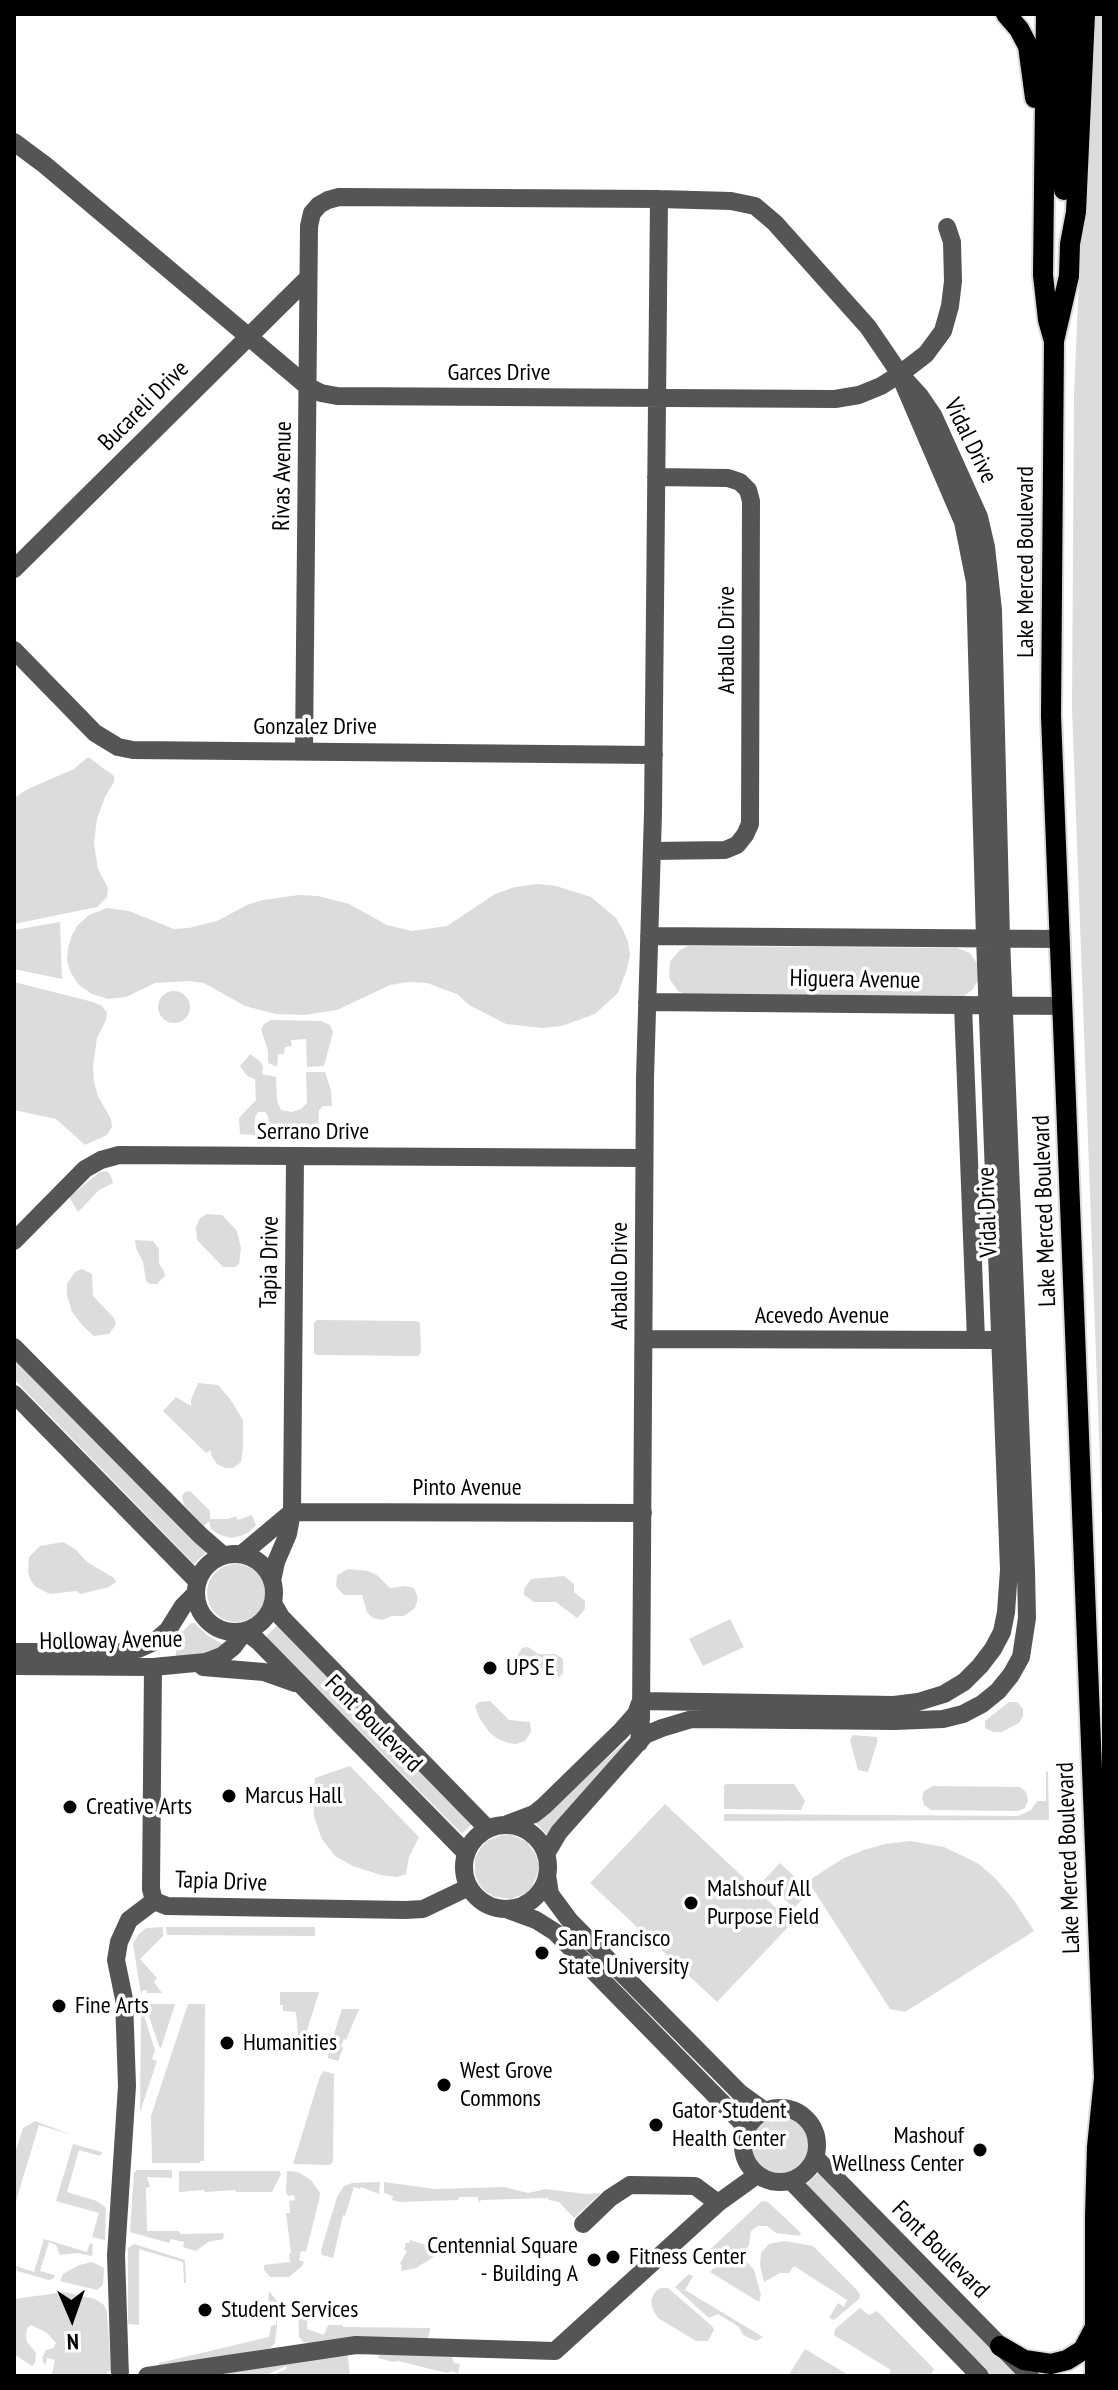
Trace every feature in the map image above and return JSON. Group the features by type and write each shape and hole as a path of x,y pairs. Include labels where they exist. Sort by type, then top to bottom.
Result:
{"main road":[{"path":"1006,14 1028,46 1045,184"},
{"name":"Lake Merced Boulevard","path":"1046,14 1043,275 1048,320 1054,341"},
{"path":"1065,14 1064,205 1070,244"},
{"name":"Lake Merced Boulevard","path":"1085,14 1077,198 1069,276 1054,341 1051,725 1104,2079 1097,2147 1095,2376"},
{"path":"1000,2346 1033,2363 1059,2363 1083,2350 1097,2321"}],"street":[{"name":"Garces Drive","path":"18,151 307,386 337,396 835,399 859,395 900,374 926,354 943,331 953,281 952,242 947,227"},
{"name":"Vidal Drive","path":"319,205 339,197 659,199 731,201 755,206 775,223 868,327 900,374 963,522 975,582 1025,1555 1025,1639 1021,1657 998,1691 982,1704 963,1714 943,1719 692,1719 645,1735 639,1743"},
{"name":"Arballo Drive","path":"639,1743 644,1158 654,755 659,199"},
{"name":"Rivas Avenue","path":"304,751 309,226 312,213 319,205"},
{"name":"Bucareli Drive","path":"14,569 308,278"},
{"name":"Arballo Drive","path":"652,851 725,850 737,845 750,824 751,501 748,490 740,482 728,478 656,477"},
{"name":"Gonzalez Drive","path":"14,650 95,733 118,747 139,750 654,755"},
{"name":"Higuera Avenue","path":"649,936 1060,939"},
{"name":"Higuera Avenue","path":"647,1002 1062,1006"},
{"name":"Vidal Drive","path":"963,1005 976,1340"},
{"name":"Vidal Drive","path":"641,1701 894,1705 918,1702 944,1694 964,1682 987,1657 1002,1632 1009,1570 1001,1340 996,1005"},
{"name":"Serrano Drive","path":"14,1241 85,1169 119,1155 644,1158"},
{"name":"Tapia Drive","path":"272,1581 292,1512 295,1156"},
{"name":"Acevedo Avenue","path":"644,1339 1001,1340"},
{"path":"14,1347 201,1536 232,1555 259,1561 267,1570 272,1581 273,1603 260,1623 245,1631 228,1632 215,1627 198,1607 196,1587 203,1570 212,1561 232,1555 292,1512"},
{"path":"14,1394 196,1587"},
{"name":"Pinto Avenue","path":"292,1512 643,1513"},
{"name":"Holloway Avenue","path":"14,1652 121,1652 138,1649 154,1642 168,1630 196,1587"},
{"name":"Font Boulevard","path":"273,1603 281,1617 496,1827"},
{"name":"Holloway Avenue","path":"14,1666 153,1667 206,1662 222,1656 245,1631"},
{"name":"Font Boulevard","path":"245,1631 466,1853"},
{"path":"1002,1632 1025,1639"},
{"path":"185,1665 264,1672 301,1685"},
{"name":"Tapia Drive","path":"153,1667 151,1889 154,1901 167,1906 406,1910 423,1909 469,1887"},
{"path":"641,1701 636,1714 621,1731 544,1806 534,1814 476,1837 466,1853 464,1875 479,1899 491,1906 536,1920 555,1932 747,2128"},
{"path":"918,1702 921,1721"},
{"path":"546,1854 559,1832 639,1743"},
{"path":"496,1827 520,1827 541,1843 546,1854 550,1894 570,1921 740,2093 765,2111"},
{"path":"506,1909 519,1907 533,1899 547,1875"},
{"path":"120,2376 116,2255 127,2086 124,1999 116,1960 119,1942 129,1920 154,1901"},
{"path":"783,2108 801,2115 813,2129 817,2147 815,2157 806,2172 791,2181 770,2181 757,2175 744,2154 743,2141 747,2128 765,2111 783,2108"},
{"name":"Font Boulevard","path":"815,2157 1030,2376"},
{"path":"147,2376 356,2345 555,2351 718,2203 757,2175"},
{"path":"791,2181 980,2376"},
{"path":"583,2224 610,2198 630,2185 695,2186 718,2203"}],"shaded area":[{"path":"1090,14 1104,14 1104,1572 1072,708 1074,395"},
{"path":"88,757 114,776 97,819 94,843 98,869 108,888 107,897 97,907 14,924 14,798 74,769"},
{"path":"538,884 591,897 616,918 628,942 630,955 618,993 595,1014 562,1026 542,1028 506,1024 469,1005 457,994 427,983 390,985 337,1010 304,1015 276,1014 245,1006 204,983 188,981 155,983 126,997 108,999 92,994 79,985 67,961 68,948 78,925 89,915 107,908 129,911 174,929 217,921 263,900 318,896 349,904 387,925 412,931 447,926 495,894"},
{"path":"60,922 62,979 14,969 14,930"},
{"path":"688,946 957,948 970,953 978,965 979,979 964,996 952,998 689,996 678,991 669,978 670,961"},
{"path":"14,982 93,1002 107,1012 97,1038 93,1066 98,1096 111,1119 112,1127 107,1135 85,1145 56,1119 14,1110"},
{"path":"174,991 186,995 190,1007 186,1019 174,1023 162,1019 158,1007 162,995"},
{"path":"271,1020 321,1021 330,1025 333,1032 324,1066 307,1067 306,1039 291,1040 292,1046 285,1047 284,1054 278,1054 277,1067 268,1063 268,1051 261,1029"},
{"path":"250,1054 261,1062 262,1074 276,1077 277,1101 281,1110 292,1112 307,1103 306,1072 325,1072 332,1106 323,1106 319,1110 318,1135 269,1135 265,1112 258,1112 255,1117 255,1135 240,1134 239,1118 256,1100 255,1079 247,1076 240,1066"},
{"path":"107,1171 113,1183 99,1190 78,1212 69,1197 100,1172"},
{"path":"207,1214 222,1215 237,1231 241,1248 239,1264 235,1267 223,1267 197,1240 196,1227 200,1218"},
{"path":"135,1240 153,1241 159,1249 159,1264 165,1276 157,1284 146,1281"},
{"path":"82,1269 92,1274 93,1296 114,1318 116,1324 109,1334 94,1336 72,1312 67,1284 75,1272"},
{"path":"317,1320 416,1321 420,1323 421,1352 418,1356 314,1354 314,1323"},
{"path":"14,1357 207,1551 194,1564 14,1379"},
{"path":"198,1383 218,1385 243,1420 241,1462 233,1468 217,1464 211,1450 206,1453 163,1411 176,1397 191,1406"},
{"path":"190,1491 210,1511 210,1519 236,1516 238,1520 252,1515 256,1525 240,1536 231,1538 220,1535 211,1529 209,1521 204,1526 184,1505 182,1496"},
{"path":"63,1542 116,1582 109,1587 81,1594 76,1591 50,1594 36,1587 28,1572 29,1557 40,1546"},
{"path":"236,1564 256,1573 265,1593 256,1613 236,1622 216,1613 207,1593 216,1573"},
{"path":"348,1569 377,1575 390,1588 414,1588 418,1598 415,1608 404,1616 382,1620 373,1618 367,1612 362,1595 344,1595 336,1586 337,1575"},
{"path":"564,1576 574,1584 574,1592 585,1601 585,1609 577,1618 556,1602 534,1602 524,1595 524,1589 531,1579"},
{"path":"730,1619 744,1647 703,1666 689,1639"},
{"path":"191,1623 224,1645 213,1652 176,1662 176,1638"},
{"path":"278,1625 474,1822 462,1834 267,1638"},
{"path":"528,1647 538,1654 556,1654 563,1659 563,1673 559,1677 536,1668 522,1668 517,1656 522,1648"},
{"path":"490,1701 509,1720 530,1722 531,1732 525,1741 508,1743 490,1733 475,1706 479,1702"},
{"path":"1009,1702 1017,1702 1023,1709 1019,1723 1002,1732 985,1728 985,1721"},
{"path":"853,1735 877,1737 868,1772 858,1770 850,1740"},
{"path":"627,1740 627,1743 547,1835 536,1823"},
{"path":"350,1766 419,1837 409,1857 406,1874 397,1877 381,1875 353,1866 335,1856 322,1839 314,1817 315,1778"},
{"path":"1046,1771 1049,1820 724,1821 724,1814 1018,1816 1031,1810 1037,1801 1046,1801"},
{"path":"794,1784 805,1801 801,1810 724,1809 724,1785"},
{"path":"933,1786 1020,1787 1026,1792 1028,1800 1025,1808 1018,1811 931,1810 924,1805 922,1798 924,1791"},
{"name":"Malshouf All Purpose Field","path":"665,1804 792,1923 717,2002 590,1883"},
{"path":"512,1835 527,1842 539,1865 533,1885 526,1893 511,1899 486,1892 475,1874 475,1859 480,1849 487,1841"},
{"path":"910,1841 944,1847 979,1864 1013,1899 1034,1931 905,2012 890,2009 808,1881 844,1858 864,1850"},
{"path":"780,1863 810,1891 794,1908 764,1880"},
{"path":"163,1927 163,1936 140,1959 157,1978 154,1982 162,1993 143,1990 141,1994 133,1944 146,1928"},
{"path":"166,1927 315,1927 315,1936 167,1935"},
{"path":"280,1992 319,1992 305,2037 298,2037 296,2012 283,2011"},
{"path":"145,2004 175,2004 161,2048 159,2046"},
{"path":"188,2004 205,2004 204,2161 152,2163 151,2116"},
{"path":"141,2006 155,2050 152,2059 157,2061 140,2112"},
{"path":"342,2009 359,2009 341,2046 338,2061 328,2058"},
{"path":"324,2071 334,2074 333,2161 330,2165 293,2164 320,2076"},
{"path":"780,2117 800,2125 808,2145 800,2165 780,2173 760,2165 752,2145 760,2125"},
{"path":"35,2121 72,2135 39,2125 15,2204 14,2156 23,2128"},
{"path":"73,2144 102,2152 100,2156 79,2150 67,2192 97,2201 106,2208 105,2240 92,2237 99,2213 56,2201"},
{"path":"136,2170 172,2170 172,2178 147,2177 150,2187 146,2188 147,2231 224,2233 223,2239 208,2242 196,2251 183,2247 184,2242 171,2239 169,2243 130,2232"},
{"path":"179,2171 279,2171 281,2174 272,2192 179,2192"},
{"path":"287,2171 298,2172 311,2180 320,2193 319,2200 306,2252 301,2251 299,2260 304,2262 302,2266 289,2277 270,2277 264,2265 290,2262 286,2213 290,2213 289,2201 295,2200 294,2195 288,2196 286,2192"},
{"path":"819,2172 1021,2376 993,2376 807,2187"},
{"path":"380,2182 379,2194 354,2187 343,2215 333,2258 322,2255 337,2197 344,2186"},
{"path":"384,2182 435,2189 504,2187 528,2193 546,2189 601,2193 574,2218 559,2202 548,2198 481,2200 479,2203 478,2197 459,2197 458,2200 400,2202 384,2193"},
{"path":"762,2201 768,2202 801,2233 799,2236 776,2233 767,2226 758,2226 751,2231 749,2245 744,2252 723,2255 709,2262 703,2256"},
{"path":"44,2239 87,2252 90,2243 93,2244 92,2256 78,2253 60,2255 56,2245 49,2242 40,2271 55,2275 53,2279 17,2271 16,2266 34,2272"},
{"path":"410,2240 433,2247 435,2256 416,2268 401,2271 406,2243"},
{"path":"784,2241 813,2246 857,2290 859,2299 834,2320 829,2318 838,2303 844,2307 847,2300 794,2266 789,2273 780,2273 764,2282 761,2253 769,2244"},
{"path":"134,2244 185,2260 184,2283 183,2262 139,2249 139,2325 128,2324 128,2248"},
{"path":"741,2260 754,2270 761,2295 759,2302 710,2272 722,2261"},
{"path":"92,2262 104,2268 103,2285 97,2290 60,2281 63,2274"},
{"path":"689,2274 693,2276 685,2290 763,2337 756,2341 743,2335 739,2327 718,2314 709,2318 675,2287"},
{"path":"660,2288 668,2288 712,2326 714,2330 708,2341 696,2341 658,2318 651,2301"},
{"path":"269,2291 277,2301 277,2326 275,2343 270,2348 159,2368 159,2363 269,2337 271,2326 276,2325 276,2315 271,2314 268,2306"},
{"path":"65,2292 95,2299 104,2305 111,2370 103,2376 52,2374 55,2360 47,2358 45,2366 42,2358 46,2350 56,2343 47,2333 31,2325 27,2328 26,2337 36,2353 35,2363 32,2366 14,2354 14,2299"},
{"path":"860,2308 869,2315 877,2311 934,2369 932,2373 928,2376 891,2376 891,2370 834,2335 835,2329"},
{"path":"298,2309 308,2316 307,2329 324,2335 328,2325 430,2328 430,2331 427,2340 303,2342 299,2337"},
{"path":"805,2349 850,2376 788,2376"},
{"path":"379,2354 452,2357 454,2363 460,2364 458,2374 452,2371 447,2373 378,2358"},
{"path":"348,2356 350,2376 270,2376 287,2369 286,2366 264,2376 204,2376"}],"place":[{"name":"UPS E","path":"490,1668"},
{"name":"Marcus Hall","path":"229,1796"},
{"name":"Creative Arts","path":"70,1807"},
{"name":"Malshouf All Purpose Field","path":"691,1903"},
{"name":"San Francisco State University","path":"542,1953"},
{"name":"Fine Arts","path":"59,2006"},
{"name":"Humanities","path":"227,2043"},
{"name":"West Grove Commons","path":"444,2085"},
{"name":"Gator Student Health Center","path":"656,2125"},
{"name":"Mashouf Wellness Center","path":"980,2150"},
{"name":"Fitness Center","path":"613,2257"},
{"name":"Centennial Square - Building A","path":"594,2260"},
{"name":"Student Services","path":"205,2310"}]}
